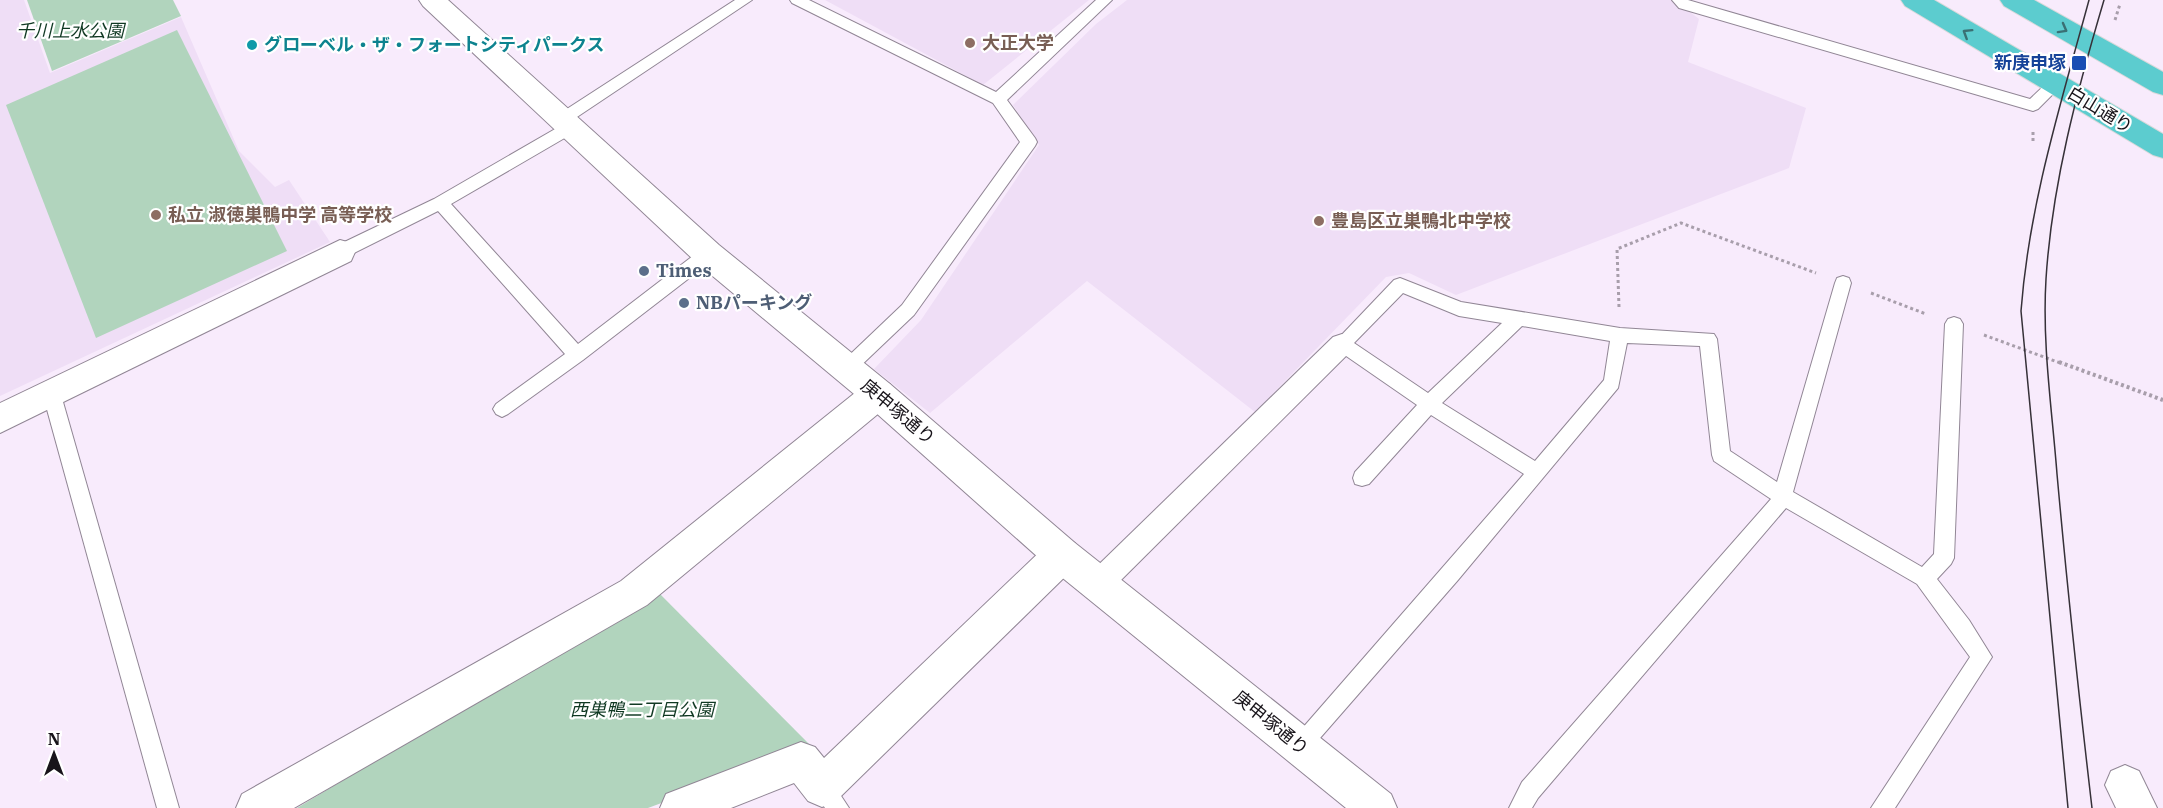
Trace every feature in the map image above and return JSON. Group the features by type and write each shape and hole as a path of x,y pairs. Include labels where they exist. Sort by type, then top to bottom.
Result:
{"highway":[{"name":"白山通り","path":"1914,0 2163,147"},
{"path":"2013,0 2163,85"}],"street":[{"name":"庚申塚通り","path":"432,0 708,254 878,394 1062,555 1377,808"},
{"path":"0,419 340,252"},
{"path":"1098,584 1342,344"},
{"path":"256,808 634,593 878,394"},
{"path":"680,808 801,761 830,798 1062,555"}],"lane":[{"path":"340,252 440,203 565,124 745,0"},
{"path":"797,0 998,99 1029,142 908,310 846,369"},
{"path":"998,99 1105,0"},
{"path":"1679,0 1695,7 2033,105 2055,84"},
{"path":"440,203 577,355"},
{"path":"502,409 577,355 708,254"},
{"path":"1520,808 1530,790 1781,501 1843,283"},
{"path":"1536,472 1429,404 1342,344 1400,285 1460,309 1620,335 1708,339 1721,455 1782,496 1924,578 1982,657 1882,808"},
{"path":"1362,478 1429,404 1518,319"},
{"path":"1924,578 1944,558 1954,324"},
{"path":"1300,746 1612,382 1620,335"},
{"path":"52,395 168,808"}],"path":[{"path":"2113,25 2120,4"}],"shaded area":[{"name":"私立 淑徳巣鴨中学 高等学校","path":"0,0 24,0 50,73 181,17 239,151 275,187 289,180 330,242 0,396"},
{"name":"大正大学","path":"825,0 1089,0 983,85"},
{"name":"豊島区立巣鴨北中学校","path":"1127,0 1675,0 1699,19 1688,62 1806,108 1789,168 1456,295 1409,273 1386,277 1255,412 1087,281 930,413 874,369 921,320 1039,145 1013,105 1096,24"}],"green space":[{"name":"千川上水公園","path":"27,0 173,0 181,16 52,71"},
{"name":"私立 淑徳巣鴨中学 高等学校","path":"177,30 287,251 96,338 6,105"},
{"name":"西巣鴨二丁目公園","path":"657,591 812,747 648,808 297,808"}],"tram line":[{"path":"2068,808 2021,311 2031,232 2047,154 2089,0"},
{"path":"2092,808 2061,516 2048,376 2045,303 2049,243 2060,173 2075,103 2104,0"}],"place":[{"name":"大正大学","path":"970,43"},
{"name":"グローベル・ザ・フォートシティパークス","path":"252,45"},
{"name":"新庚申塚","path":"2079,63"},
{"name":"私立 淑徳巣鴨中学 高等学校","path":"156,215"},
{"name":"豊島区立巣鴨北中学校","path":"1319,221"},
{"name":"Times","path":"644,271"},
{"name":"NBパーキング","path":"684,303"}]}
